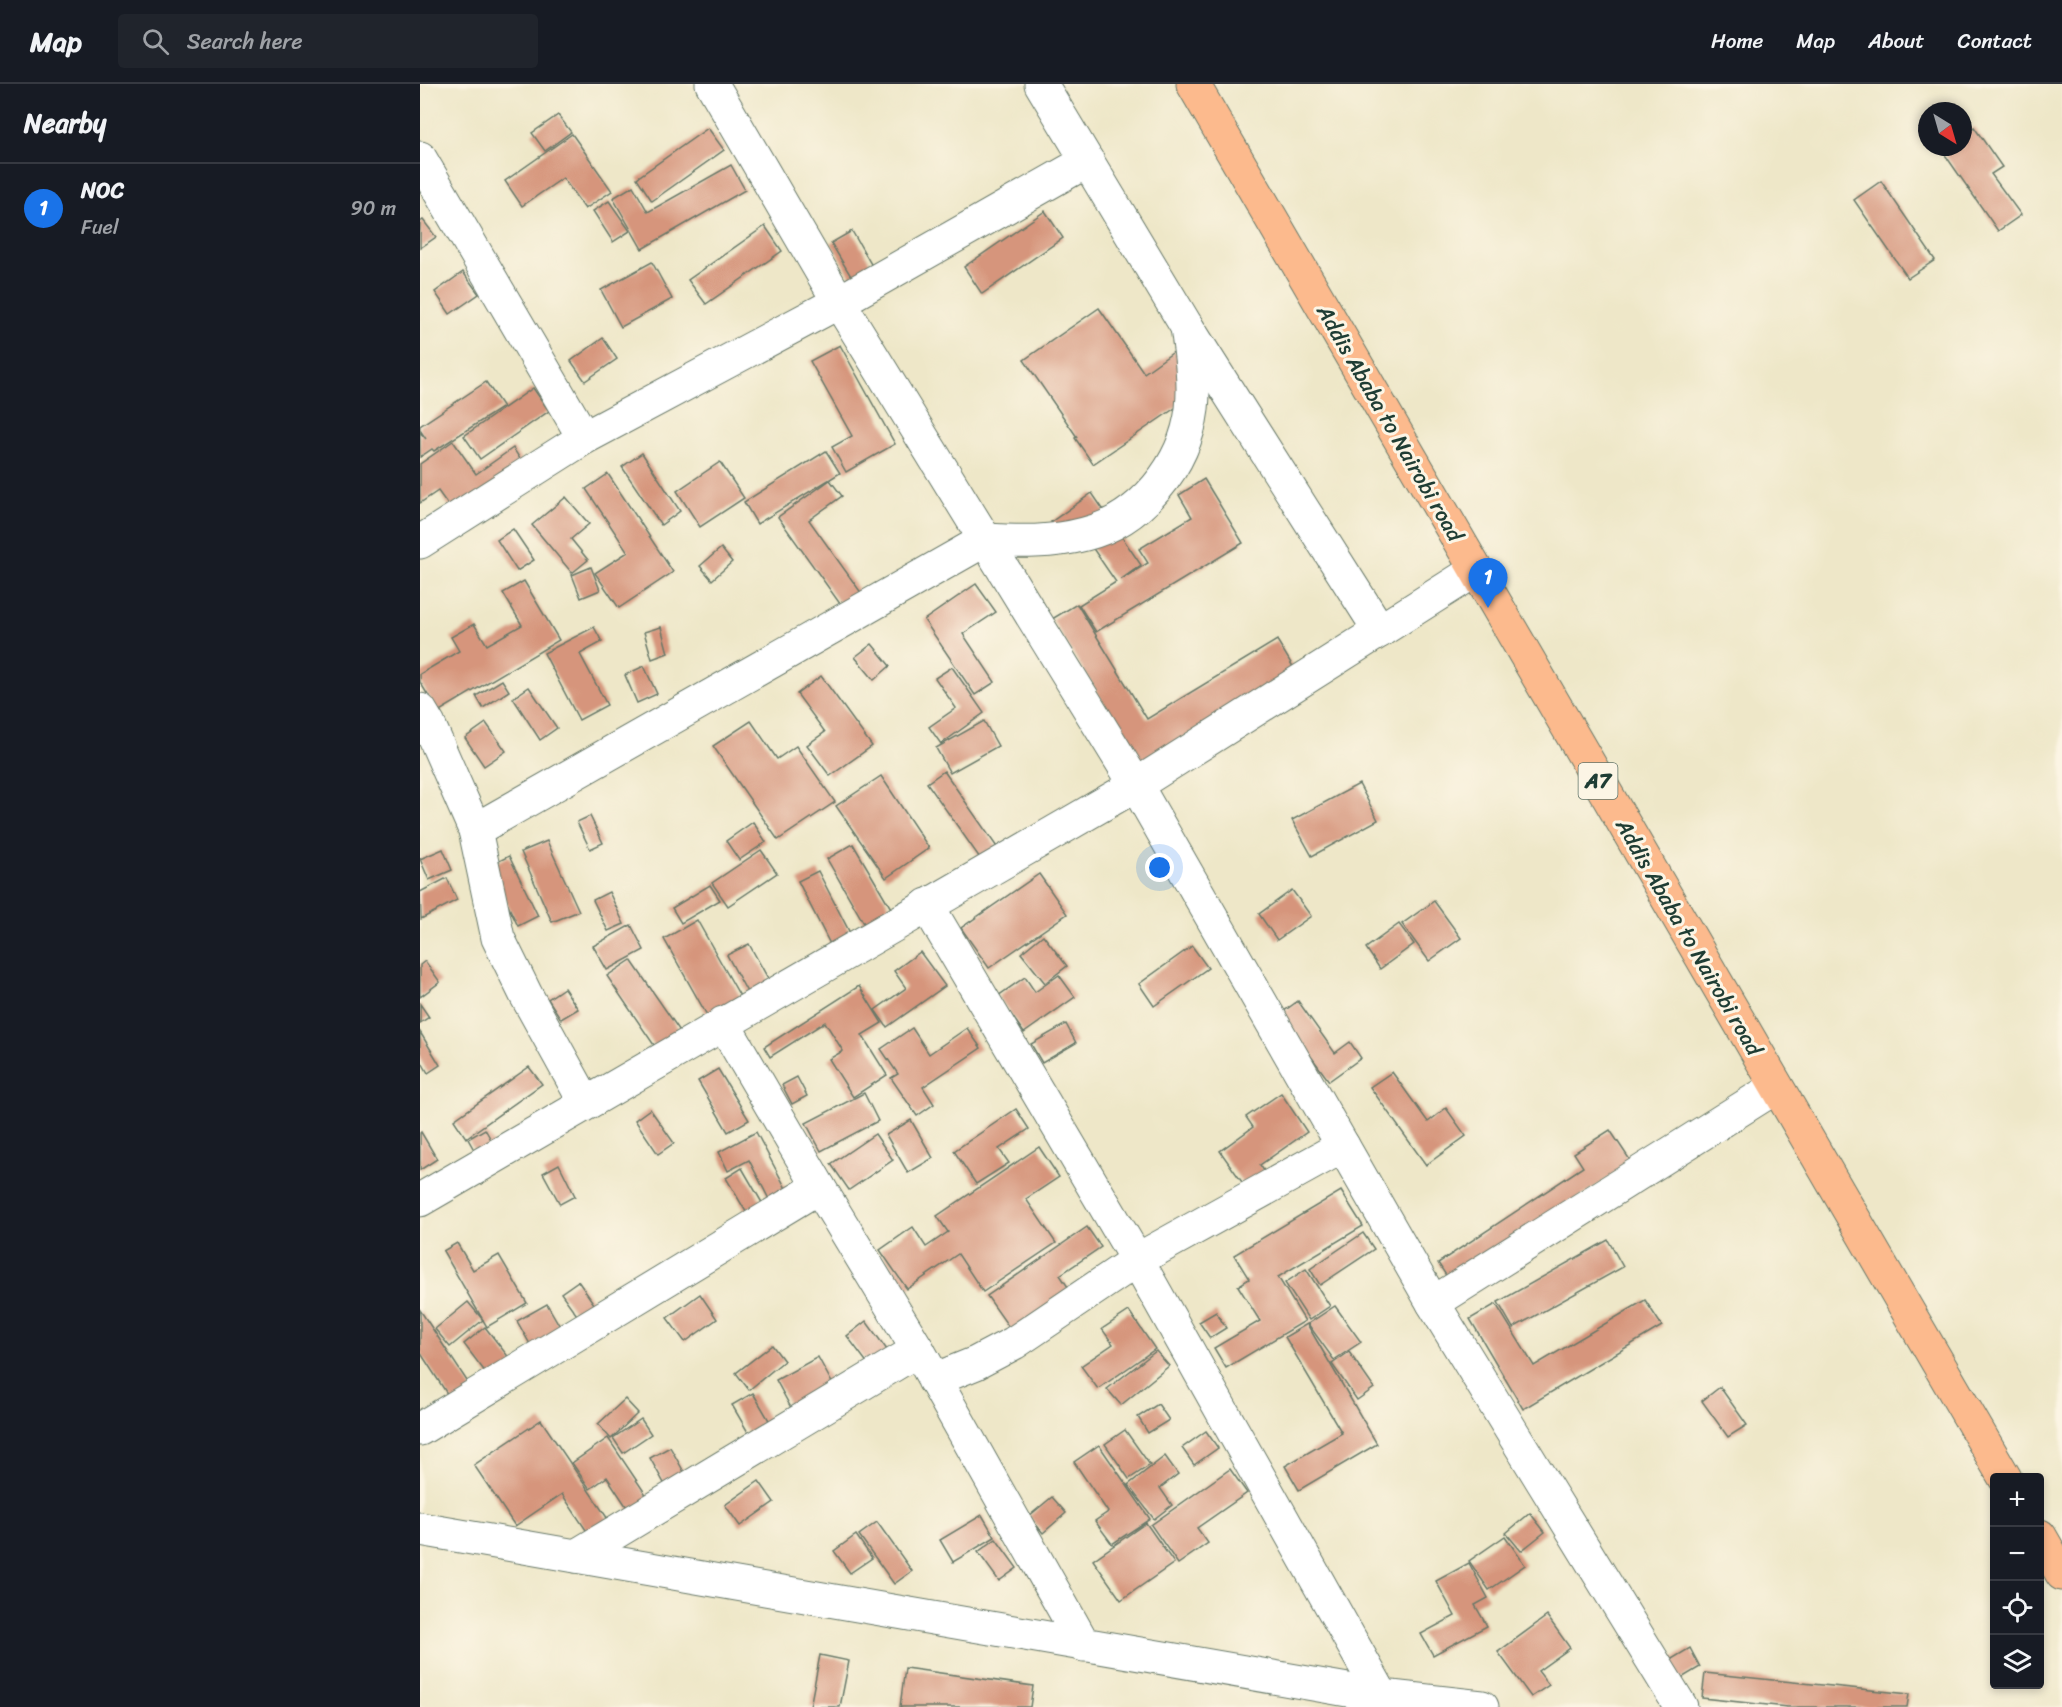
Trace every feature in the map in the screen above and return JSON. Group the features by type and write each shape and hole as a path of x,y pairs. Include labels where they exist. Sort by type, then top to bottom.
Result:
{"highway":[{"name":"Addis Ababa to Nairobi road","path":"1193,84 2002,1473"},
{"path":"2044,1543 2062,1574"}],"street":[{"path":"712,84 839,302 1136,784 1433,1303 1681,1707"},
{"path":"1041,84 1187,327 1380,631"},
{"path":"420,158 584,438"},
{"path":"420,542 584,438 839,302 1087,161"},
{"path":"475,830 986,540 1033,542 1086,534 1107,526 1149,497 1180,453 1188,430 1194,381 1187,327"},
{"path":"420,1200 585,1102 1136,784 1476,570"},
{"path":"423,721 475,830 498,938 526,995 585,1102"},
{"path":"927,905 1137,1260 1382,1696"},
{"path":"723,1023 918,1350 1084,1644"},
{"path":"1433,1303 1776,1087"},
{"path":"934,1380 976,1363 1014,1343 1137,1260 1343,1146"},
{"path":"420,1429 819,1187"},
{"path":"576,1556 918,1350"},
{"path":"420,1529 1382,1696 1482,1707"}],"building":[{"path":"558,115 571,132 545,151 532,133"},
{"path":"1974,127 2002,167 1991,174 2021,215 1998,231 1946,156 1972,156 1972,128"},
{"path":"708,128 724,150 652,201 637,178"},
{"path":"572,134 612,191 585,209 563,178 522,206 505,181"},
{"path":"731,165 745,190 642,249 613,198 633,186 648,212"},
{"path":"1881,181 1935,260 1908,278 1854,200"},
{"path":"609,201 630,231 613,242 593,211"},
{"path":"1045,211 1063,238 982,294 964,267"},
{"path":"423,220 436,237 420,248 420,222"},
{"path":"765,226 782,251 706,304 688,280"},
{"path":"852,231 872,266 852,278 831,243"},
{"path":"652,262 672,299 621,327 601,290"},
{"path":"463,272 479,294 450,314 435,292"},
{"path":"1099,308 1144,373 1175,351 1228,372 1093,464 1024,360"},
{"path":"603,338 617,359 585,381 571,361"},
{"path":"840,345 895,444 846,472 832,447 852,436 810,361"},
{"path":"486,382 503,407 434,451 432,449 420,457 420,432 426,439 420,426"},
{"path":"533,388 549,411 480,459 464,436"},
{"path":"453,441 476,474 513,448 526,468 456,516 438,491 420,503 420,464"},
{"path":"826,451 840,473 757,524 744,502"},
{"path":"642,453 680,511 661,525 622,467"},
{"path":"720,462 744,498 700,527 677,491"},
{"path":"608,474 673,572 619,608 595,573 628,552 586,489"},
{"path":"1204,479 1243,543 1096,632 1079,605 1116,582 1081,531 1065,542 1051,522 1092,493 1141,565 1120,580 1148,563 1139,549 1192,517 1179,495"},
{"path":"830,480 842,496 809,520 862,594 843,608 778,517"},
{"path":"566,497 589,524 571,539 588,560 572,573 532,525"},
{"path":"513,529 534,560 517,571 497,540"},
{"path":"721,548 732,562 712,580 700,566"},
{"path":"591,567 600,590 581,598 572,575"},
{"path":"524,581 559,640 438,712 420,682 420,674 459,651 451,637 474,624 487,645 522,625 503,593"},
{"path":"976,584 996,612 963,634 995,682 975,695 924,620"},
{"path":"1077,604 1147,719 1277,640 1295,670 1141,765 1052,619"},
{"path":"594,627 602,642 580,654 607,705 579,720 544,653"},
{"path":"661,627 668,653 652,659 644,632"},
{"path":"872,644 890,666 874,680 855,657"},
{"path":"644,666 657,694 637,703 625,675"},
{"path":"952,667 984,713 941,744 929,727 956,708 935,678"},
{"path":"821,676 872,746 830,776 807,745 825,732 797,694"},
{"path":"502,680 509,691 483,708 476,696"},
{"path":"529,687 557,728 540,740 513,698"},
{"path":"751,721 777,759 796,746 835,802 778,840 713,746"},
{"path":"984,721 998,746 950,773 936,748"},
{"path":"486,723 506,751 484,766 465,738"},
{"path":"944,771 999,850 982,861 927,783"},
{"path":"881,776 929,848 886,878 836,806"},
{"path":"1359,784 1378,820 1312,856 1292,820"},
{"path":"590,816 603,843 590,849 577,822"},
{"path":"753,822 766,842 739,860 726,841"},
{"path":"547,841 579,911 552,922 521,852"},
{"path":"853,844 892,910 865,925 827,859"},
{"path":"443,849 452,870 429,880 420,859"},
{"path":"761,850 777,873 728,906 712,883"},
{"path":"509,856 538,916 518,926 489,866"},
{"path":"818,871 851,935 831,946 798,881"},
{"path":"1039,874 1067,914 989,968 961,928"},
{"path":"447,878 457,900 421,919 420,892"},
{"path":"710,885 720,900 681,923 672,908"},
{"path":"1292,890 1311,916 1277,940 1259,914"},
{"path":"609,892 624,924 608,931 593,900"},
{"path":"1434,901 1461,938 1429,961 1402,924"},
{"path":"697,920 741,998 708,1017 664,939"},
{"path":"1399,924 1414,944 1380,969 1366,948"},
{"path":"631,925 644,950 607,970 593,946"},
{"path":"1043,935 1067,966 1045,983 1021,953"},
{"path":"749,944 770,982 748,994 727,955"},
{"path":"1192,946 1208,968 1154,1006 1139,984"},
{"path":"920,952 945,986 887,1027 875,1010 906,988 894,971"},
{"path":"631,960 682,1034 658,1051 607,976"},
{"path":"425,961 440,982 420,997 420,965"},
{"path":"1059,975 1075,997 1024,1033 998,996 1025,977 1035,992"},
{"path":"859,986 882,1023 862,1035 887,1075 853,1097 829,1059 843,1051 825,1022 770,1057 764,1047"},
{"path":"564,988 578,1009 561,1019 548,999"},
{"path":"1298,1001 1335,1053 1350,1042 1361,1058 1329,1081 1280,1014"},
{"path":"420,1004 429,1017 420,1023"},
{"path":"1066,1024 1076,1043 1042,1063 1031,1044"},
{"path":"912,1028 929,1054 967,1028 981,1048 923,1087 934,1104 917,1116 891,1078 898,1074 881,1049"},
{"path":"420,1032 440,1065 428,1073 420,1059"},
{"path":"529,1067 542,1084 466,1138 454,1120"},
{"path":"718,1069 749,1120 728,1132 698,1081"},
{"path":"1392,1072 1428,1122 1446,1108 1466,1136 1426,1165 1370,1087"},
{"path":"797,1077 807,1096 792,1104 782,1085"},
{"path":"864,1093 878,1121 821,1151 806,1123"},
{"path":"1281,1093 1307,1132 1260,1165 1269,1178 1249,1192 1220,1151 1253,1127 1246,1117"},
{"path":"650,1109 674,1143 658,1154 635,1120"},
{"path":"1016,1109 1029,1129 999,1149 1009,1163 976,1184 954,1151"},
{"path":"911,1120 933,1158 908,1173 886,1135"},
{"path":"485,1129 494,1145 477,1155 468,1139"},
{"path":"1610,1130 1632,1163 1451,1283 1438,1263 1583,1167 1574,1153"},
{"path":"756,1132 792,1200 774,1209 749,1160 728,1171 719,1152"},
{"path":"420,1133 437,1159 420,1170"},
{"path":"875,1134 893,1160 849,1190 831,1164"},
{"path":"1039,1147 1059,1177 1026,1199 1056,1243 983,1292 958,1254 907,1289 880,1250 913,1227 926,1247 948,1232 937,1216"},
{"path":"559,1164 575,1196 560,1204 543,1173"},
{"path":"742,1168 768,1213 752,1222 726,1178"},
{"path":"1341,1191 1363,1226 1278,1277 1305,1321 1226,1368 1214,1348 1260,1321 1238,1286 1249,1279 1234,1255"},
{"path":"1087,1227 1101,1247 1060,1275 1072,1293 1013,1333 987,1296"},
{"path":"1363,1233 1374,1249 1320,1285 1310,1269"},
{"path":"1608,1240 1623,1267 1513,1328 1498,1302"},
{"path":"457,1243 473,1270 499,1255 527,1303 487,1327 443,1251"},
{"path":"1306,1269 1330,1306 1309,1320 1285,1283"},
{"path":"578,1281 601,1314 584,1325 561,1293"},
{"path":"700,1294 717,1319 685,1342 667,1318"},
{"path":"1645,1300 1662,1326 1523,1409 1470,1319 1496,1304 1534,1366"},
{"path":"468,1302 483,1320 450,1347 435,1329"},
{"path":"547,1304 566,1337 535,1353 517,1321"},
{"path":"1335,1306 1361,1342 1334,1360 1308,1324"},
{"path":"420,1310 473,1390 453,1403 420,1352"},
{"path":"1129,1311 1155,1349 1098,1389 1081,1366 1113,1344 1102,1329"},
{"path":"1216,1312 1226,1328 1210,1338 1199,1322"},
{"path":"866,1321 893,1358 874,1372 847,1336"},
{"path":"1307,1324 1377,1444 1299,1490 1285,1466 1342,1433 1285,1337"},
{"path":"485,1327 514,1364 492,1381 464,1344"},
{"path":"772,1345 784,1361 749,1390 736,1373"},
{"path":"1156,1351 1169,1366 1121,1405 1107,1389"},
{"path":"1349,1352 1374,1388 1357,1400 1332,1364"},
{"path":"818,1357 838,1394 796,1417 776,1380"},
{"path":"1720,1387 1747,1425 1728,1437 1702,1401"},
{"path":"753,1393 770,1422 749,1434 732,1405"},
{"path":"625,1399 638,1413 611,1439 598,1424"},
{"path":"1158,1404 1169,1420 1148,1433 1138,1417"},
{"path":"641,1419 651,1434 623,1453 613,1438"},
{"path":"541,1420 614,1528 594,1542 562,1494 515,1526 474,1465"},
{"path":"1125,1430 1150,1465 1129,1479 1105,1444"},
{"path":"1206,1431 1218,1448 1194,1465 1182,1448"},
{"path":"608,1438 649,1499 630,1512 607,1477 590,1489 572,1463"},
{"path":"1099,1445 1150,1519 1112,1544 1095,1521 1108,1512 1074,1462"},
{"path":"670,1447 689,1481 669,1492 650,1458"},
{"path":"1165,1456 1178,1474 1160,1488 1172,1505 1154,1519 1128,1485"},
{"path":"1230,1469 1247,1493 1197,1528 1208,1543 1178,1564 1151,1525"},
{"path":"759,1481 774,1502 740,1526 725,1505"},
{"path":"1052,1497 1066,1513 1043,1533 1029,1516"},
{"path":"1530,1513 1545,1532 1521,1551 1506,1533"},
{"path":"982,1515 995,1537 953,1562 940,1540"},
{"path":"877,1522 912,1571 894,1584 859,1535"},
{"path":"1146,1523 1174,1563 1121,1600 1093,1560"},
{"path":"856,1535 872,1558 850,1573 834,1551"},
{"path":"1505,1536 1525,1565 1489,1590 1469,1561"},
{"path":"996,1539 1017,1568 999,1581 978,1552"},
{"path":"1469,1563 1488,1598 1475,1605 1487,1626 1433,1655 1421,1634 1455,1616 1436,1581"},
{"path":"1547,1616 1570,1648 1538,1671 1549,1685 1531,1697 1498,1652"},
{"path":"1690,1648 1700,1667 1680,1679 1670,1660"},
{"path":"820,1655 849,1661 840,1707 810,1707"},
{"path":"905,1668 1033,1686 1030,1707 900,1707"},
{"path":"1705,1673 1909,1694 1907,1707 1787,1707 1702,1698"}],"place":[{"name":"NOC","path":"1488,608"}]}
